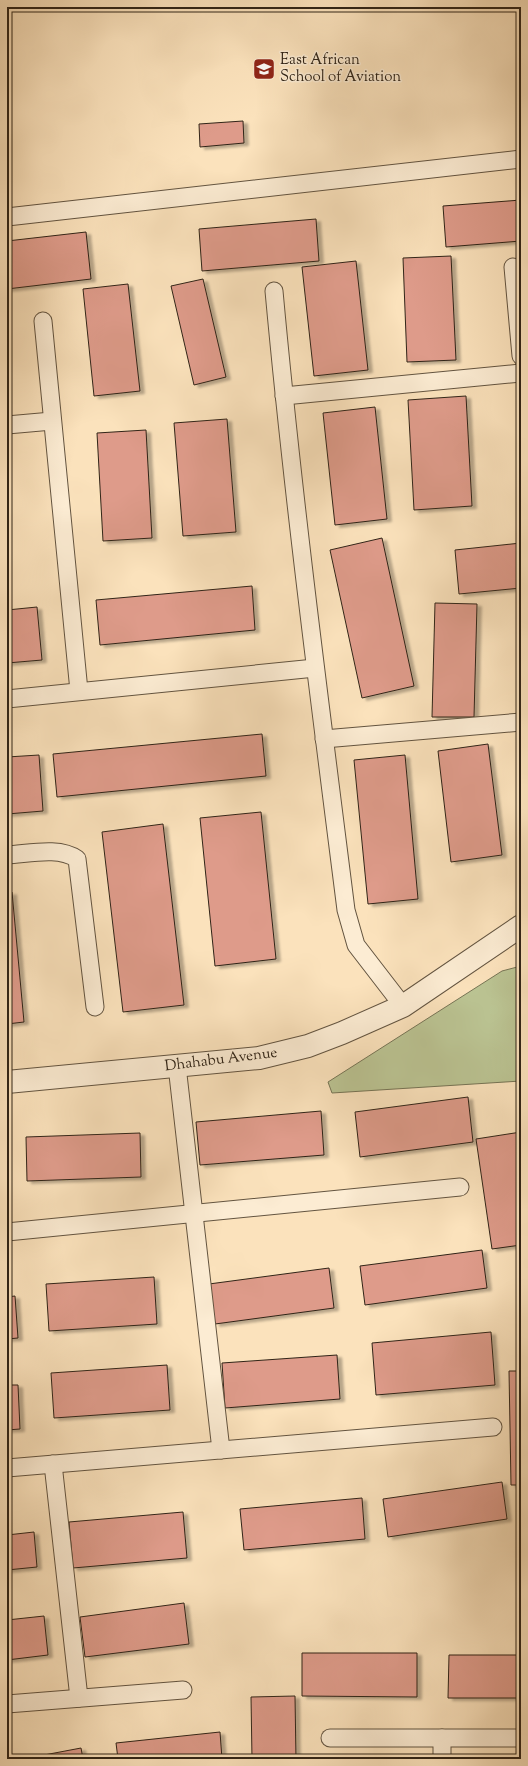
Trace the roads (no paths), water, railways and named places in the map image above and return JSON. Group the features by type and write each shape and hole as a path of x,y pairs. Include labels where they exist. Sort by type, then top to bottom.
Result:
{"street":[{"name":"Dhahabu Avenue","path":"7,1082 259,1058 308,1046 342,1033 403,1006 521,926"}],"lane":[{"path":"7,217 521,159"},
{"path":"513,266 521,356"},
{"path":"274,291 284,396 315,668 346,910 356,945 403,1006"},
{"path":"43,321 79,691"},
{"path":"284,396 521,373"},
{"path":"7,425 52,421"},
{"path":"7,699 315,668"},
{"path":"324,739 521,722"},
{"path":"7,855 61,852 71,855 77,859 95,1007"},
{"path":"177,1066 221,1450"},
{"path":"7,1232 460,1187"},
{"path":"7,1468 493,1427"},
{"path":"53,1464 79,1698"},
{"path":"7,1704 183,1690"},
{"path":"330,1738 521,1738"},
{"path":"442,1738 442,1759"}],"place":[{"name":"East African School of Aviation","path":"264,69"}]}
